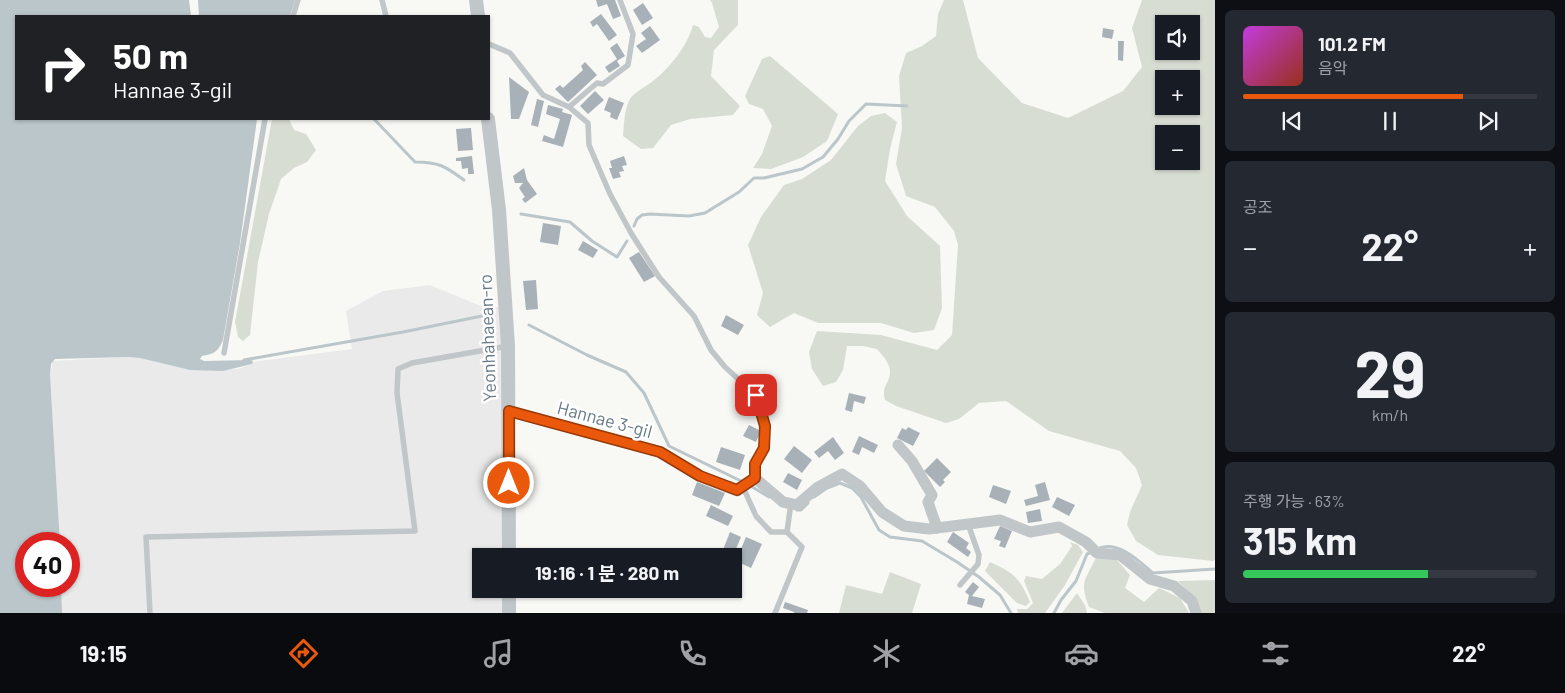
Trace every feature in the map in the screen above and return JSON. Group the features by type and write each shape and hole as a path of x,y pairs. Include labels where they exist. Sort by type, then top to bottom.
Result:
{"street":[{"path":"476,0 478,15"},
{"name":"Yeonhahaean-ro","path":"488,120 498,210 508,346 509,548"},
{"name":"Hannae 3-gil","path":"509,411 660,452 700,476 737,490 743,487"},
{"path":"898,445 912,461 932,494 928,502 937,528"},
{"path":"743,487 755,478 783,502 797,505 818,487 842,474 860,486 882,512 904,526 937,528 1000,520 1030,532 1059,527 1086,542 1097,553 1120,555 1150,579 1174,586 1192,601 1196,613"},
{"path":"509,598 509,613"}],"lane":[{"path":"293,15 298,0"},
{"path":"382,0 386,15"},
{"path":"569,107 597,83 602,84 628,64 633,34 620,0"},
{"path":"490,44 510,53 543,95 569,107 588,123 588,145 610,194 631,233 655,270 694,316 711,350 725,367 756,395 765,426 764,448 755,464 755,478"},
{"path":"224,353 265,120"},
{"path":"150,613 146,537 415,531 397,394 398,369 412,363 508,346"},
{"path":"743,487 756,516 770,532 787,532 802,547 775,613"},
{"path":"787,532 791,503"},
{"path":"960,585 978,564 979,555 968,524"}],"shaded area":[{"path":"0,0 189,0 191,15 15,15 15,120 257,120 240,243 223,340 215,352 202,356 200,359 204,361 251,360 253,361 252,364 223,371 190,370 128,357 55,359 51,364 50,375 59,532 15,532 15,597 61,597 62,613 0,613"},
{"path":"198,0 295,0 290,15 199,15"},
{"path":"710,0 738,0 738,25 714,50 711,76 740,106 733,115 690,119 671,125 653,148 641,149 623,136 627,105 633,95 659,76 671,63 687,40 693,25 699,27 705,37 711,38 719,27"},
{"path":"944,0 963,0 978,58 1022,103 1068,118 1123,91 1142,67 1132,28 1142,0 1215,0 1215,560 1158,555 1136,541 1127,525 1130,512 1142,485 1136,468 1120,451 1049,431 1006,401 979,403 959,419 946,423 896,406 885,400 884,391 890,370 886,360 877,349 863,346 847,346 843,370 836,382 823,386 812,369 809,352 817,331 881,335 937,350 952,335 958,245 954,231 935,207 906,196 896,164 902,128 899,76 906,53 922,46 936,36 938,14"},
{"path":"770,56 838,114 827,141 803,157 771,169 753,168 762,154 772,126 763,109 749,104 745,96 762,59"},
{"path":"885,113 897,122 885,181 907,216 940,246 942,308 934,330 914,333 881,323 818,323 794,313 770,327 757,315 763,293 748,245 761,217 784,185 802,179 831,160 858,126 871,116"},
{"path":"272,120 289,120 294,130 306,134 316,150 307,162 294,168 281,179 269,214 258,262 250,335 243,341 238,337 235,322"},
{"path":"430,285 483,307 505,307 509,548 472,548 472,598 509,598 509,613 62,613 61,597 80,597 80,532 59,532 50,375 53,361 128,357 190,370 237,369 250,365 253,362 352,349 346,311 383,291"},
{"path":"1070,542 1078,545 1083,552 1065,585 1045,613 1018,613 1017,609 1027,609 1033,603 1024,581 1026,576 1042,579 1060,564 1072,546"},
{"path":"1096,558 1117,560 1130,575 1125,588 1144,602 1159,588 1180,598 1189,613 1105,613 1089,607 1084,587"},
{"path":"990,562 1015,577 1023,587 1030,602 1026,606 1017,603 985,571"},
{"path":"890,572 921,584 912,613 839,613 846,585 882,594"},
{"path":"1215,580 1215,613 1201,613 1197,600 1178,581"},
{"path":"1077,593 1085,605 1087,613 1062,613"}],"building":[{"path":"596,0 615,0 621,16 613,19 607,4 598,7"},
{"path":"643,3 653,18 642,25 633,10"},
{"path":"601,14 617,35 609,41 597,24 593,27 590,22"},
{"path":"650,26 660,40 642,53 636,46 646,39 641,33"},
{"path":"1103,28 1114,30 1112,39 1102,37"},
{"path":"1118,41 1124,41 1123,61 1118,60"},
{"path":"617,43 625,56 617,61 620,66 609,73 605,67 617,59 610,48"},
{"path":"585,62 597,75 568,102 555,89 560,85 563,88 583,70 581,66"},
{"path":"509,77 529,92 519,119 511,119"},
{"path":"595,91 604,100 588,114 580,106"},
{"path":"609,97 624,103 617,120 610,117 611,113 604,110"},
{"path":"537,99 544,101 538,127 531,125"},
{"path":"548,105 563,109 562,112 572,115 563,147 542,141 544,135 554,139 560,119 546,114"},
{"path":"471,128 473,150 458,151 456,129"},
{"path":"472,156 474,174 468,174 468,168 462,169 461,161 456,161 456,158"},
{"path":"624,156 627,165 622,166 624,171 619,172 621,177 613,179 609,168 612,168 610,161"},
{"path":"524,168 527,180 537,194 525,203 522,199 525,197 519,188 523,183 515,183 513,176"},
{"path":"543,223 561,226 558,245 540,242"},
{"path":"583,241 598,250 593,258 578,250"},
{"path":"639,252 655,276 644,282 629,258"},
{"path":"536,280 538,309 526,310 523,281"},
{"path":"726,315 744,325 738,335 721,326"},
{"path":"763,377 769,381 762,390 756,385"},
{"path":"849,393 866,397 864,404 854,401 852,412 845,410"},
{"path":"749,425 761,431 756,442 743,436"},
{"path":"908,427 920,433 913,446 897,438 902,428 906,430"},
{"path":"859,436 878,445 874,453 862,447 859,455 852,452"},
{"path":"833,437 844,453 835,460 828,451 819,458 814,452"},
{"path":"794,446 812,460 802,473 784,459"},
{"path":"721,447 745,455 740,470 716,462"},
{"path":"937,458 951,472 943,480 945,482 940,487 924,471"},
{"path":"788,473 802,480 797,490 783,482"},
{"path":"697,482 725,493 719,506 692,495"},
{"path":"1045,482 1050,500 1026,506 1024,500 1038,496 1035,485"},
{"path":"993,485 1011,491 1006,504 989,497"},
{"path":"1057,497 1075,505 1069,516 1052,507"},
{"path":"711,505 733,516 728,526 706,516"},
{"path":"1040,509 1042,521 1028,523 1026,512"},
{"path":"1000,526 1012,531 1005,548 999,546 1001,541 994,539"},
{"path":"730,532 741,537 736,548 724,548"},
{"path":"953,532 969,543 966,548 971,552 968,557 947,542"},
{"path":"746,537 762,544 751,568 742,564 741,548"},
{"path":"973,582 979,587 972,596 985,599 982,608 967,604 969,595 965,592"},
{"path":"785,602 808,610 807,613 794,613 783,608"}],"waterway":[{"path":"634,226 637,219 642,215 689,216 705,213 739,192 754,178 764,178 802,169 823,157 838,139 849,121 866,104 907,106"},
{"path":"375,120 415,162 441,166 464,180"},
{"path":"521,214 570,222 592,241 617,257 627,241"},
{"path":"244,360 487,315"},
{"path":"529,325 587,355 626,372 644,393 669,446 743,482"},
{"path":"814,497 827,488 840,483 852,488 861,497 879,530 890,537 922,541 957,562 1000,595 1011,613"},
{"path":"749,485 769,497"},
{"path":"797,510 801,510 808,503"},
{"path":"1097,549 1105,547 1120,549 1134,557 1153,573 1215,569"},
{"path":"1054,613 1061,600 1076,581 1087,554 1092,552"}],"route":[{"path":"509,483 509,411 660,452 700,476 737,490 755,478 755,464 764,448 765,426 756,395"}]}
